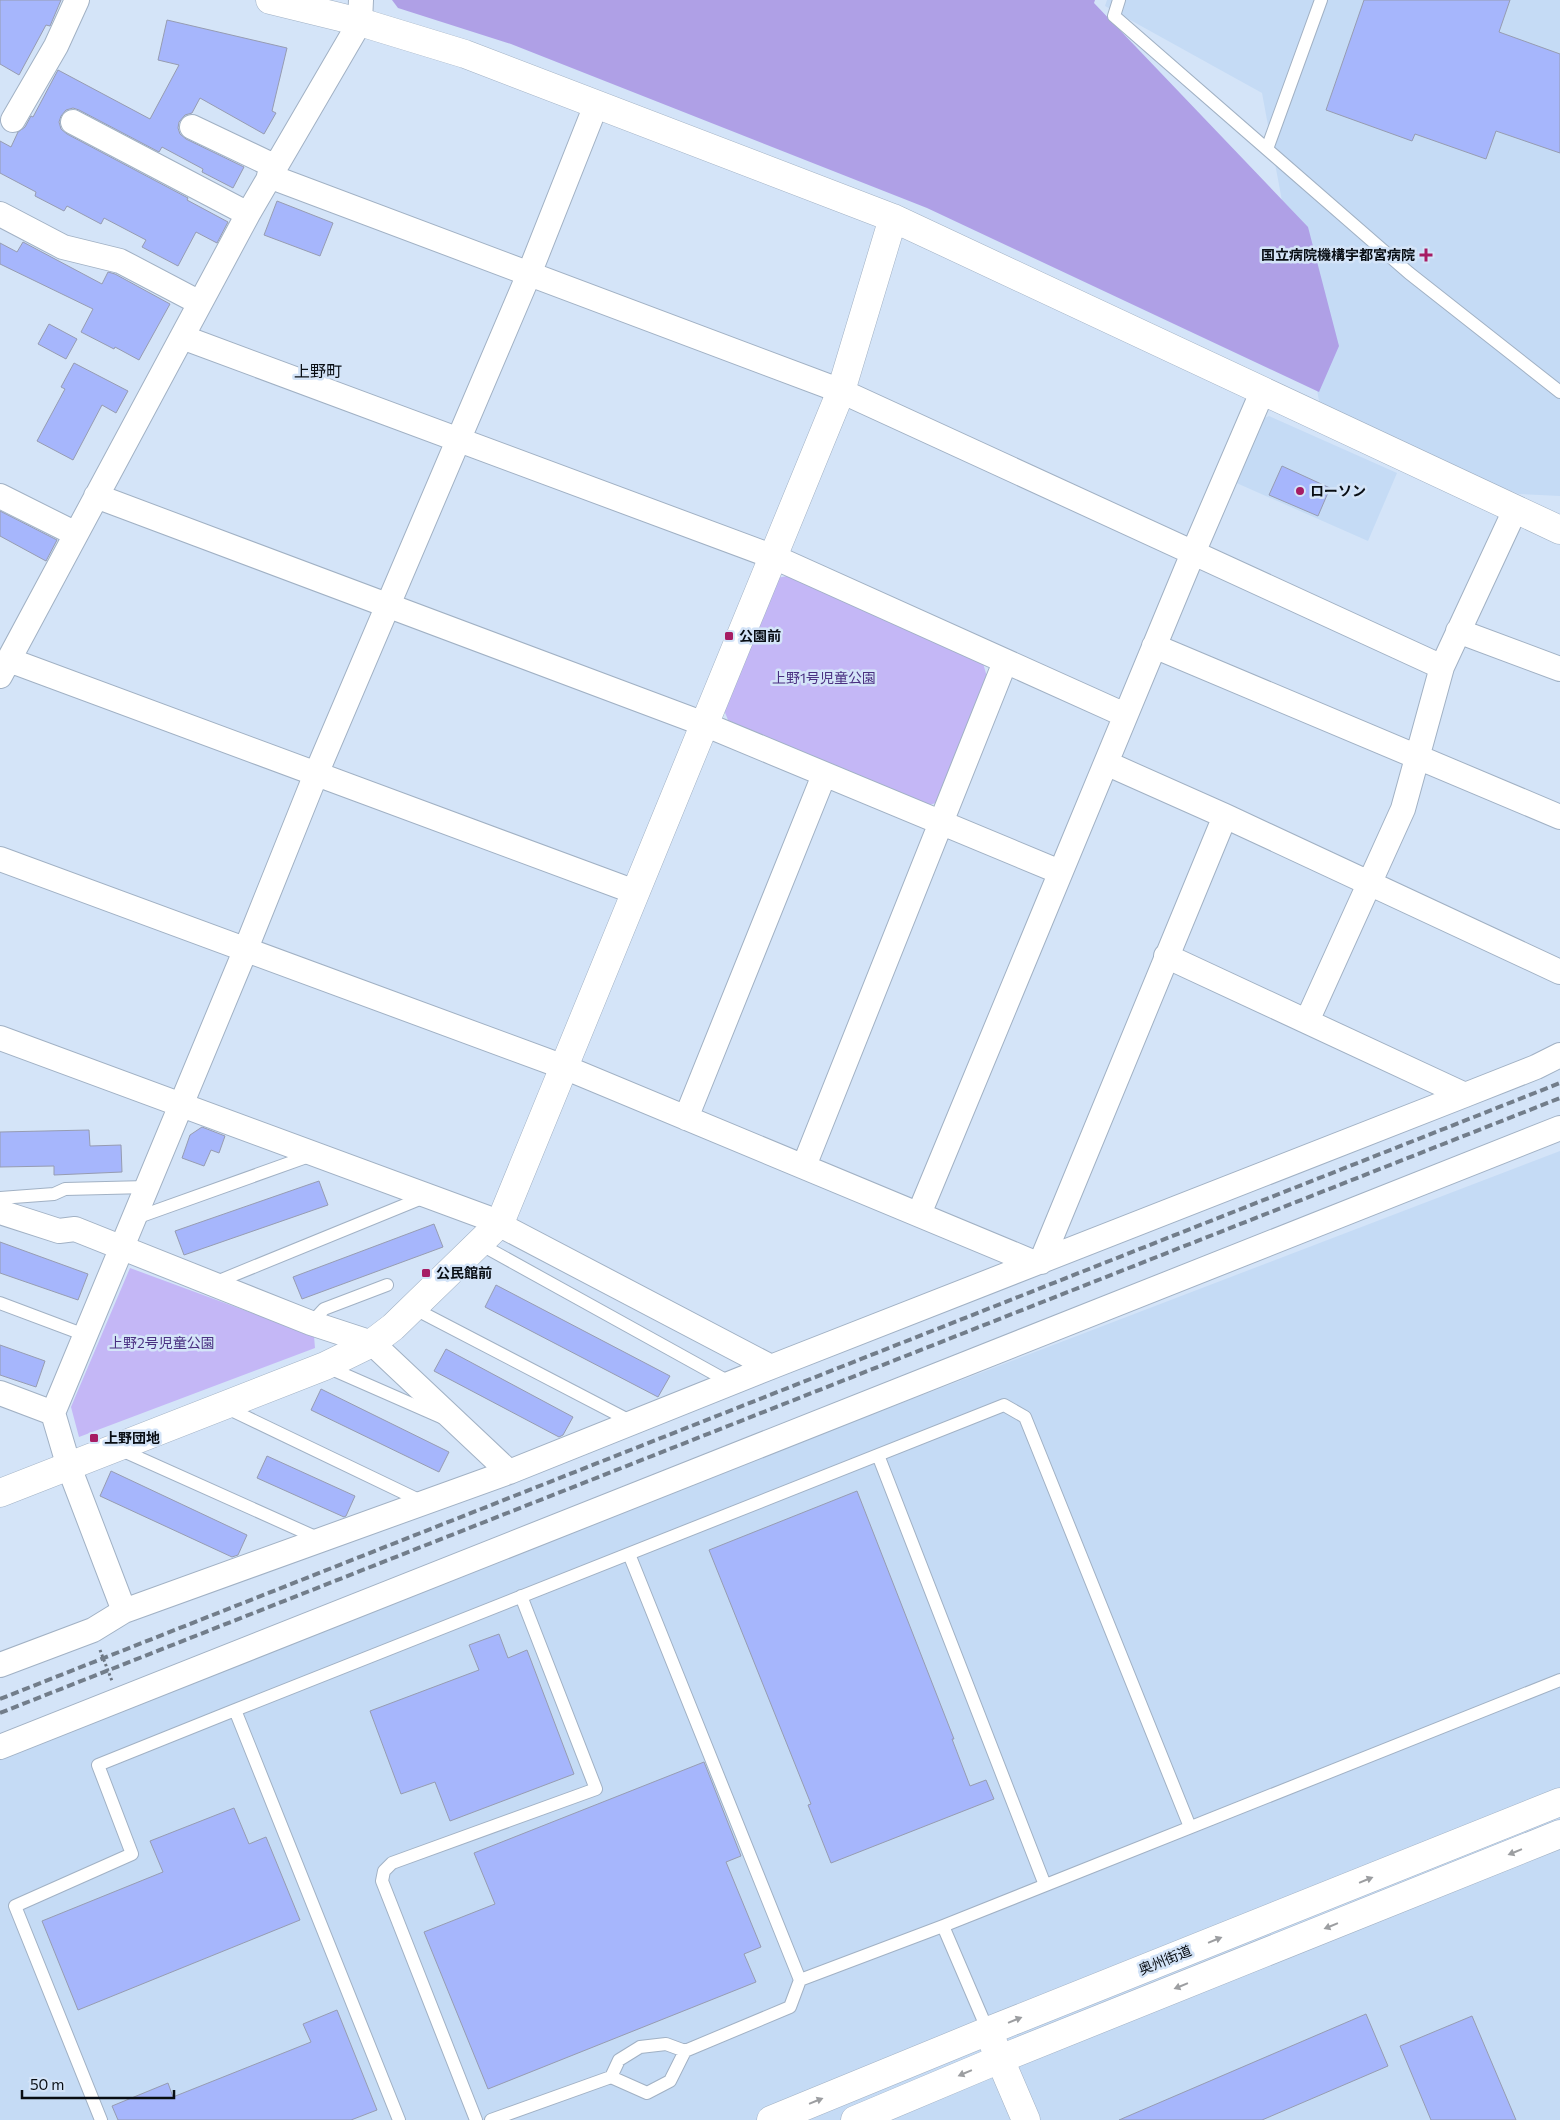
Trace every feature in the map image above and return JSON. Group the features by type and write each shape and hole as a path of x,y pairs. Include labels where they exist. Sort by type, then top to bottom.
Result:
{"main road":[{"path":"270,0 360,11 596,105 893,218 1560,530"},
{"path":"0,1493 324,1366 372,1343 393,1327 478,1243 500,1224 841,391 893,218"},
{"name":"奥州街道","path":"771,2120 1560,1802"},
{"path":"855,2120 1000,2058 1560,1834"},
{"path":"988,2031 1026,2120"}],"street":[{"path":"13,120 56,46 77,0"},
{"path":"360,11 248,214 4,668 316,774 635,892"},
{"path":"124,1611 69,1466 53,1412 245,951 316,774 529,274 596,105"},
{"path":"73,122 248,214"},
{"path":"192,127 272,171 529,274 841,391 1442,667"},
{"path":"0,214 63,247 120,261 200,303"},
{"path":"182,337 774,557 1125,715"},
{"path":"919,1214 1125,715 1263,390"},
{"path":"0,496 76,534"},
{"path":"96,496 704,724 1060,872"},
{"path":"1307,1021 1403,809 1442,667 1515,510"},
{"path":"1458,631 1560,669"},
{"path":"1154,646 1560,817"},
{"path":"804,1166 1005,662"},
{"path":"1106,763 1225,816 1560,972"},
{"path":"686,1118 824,775"},
{"path":"1041,1262 1225,816"},
{"path":"0,859 245,951 564,1067 1035,1263 1041,1262"},
{"path":"1166,956 1465,1095"},
{"path":"0,1038 500,1224 770,1367"},
{"path":"0,1665 93,1630 124,1611 509,1472 770,1367 1536,1067 1560,1054"},
{"path":"0,1747 1560,1128"},
{"path":"0,1212 59,1231 75,1229 311,1323 372,1343 509,1472"},
{"path":"0,1393 53,1412"}],"lane":[{"path":"1119,0 1114,16 1409,273 1560,392"},
{"path":"1267,149 1321,0"},
{"path":"133,1219 316,1154"},
{"path":"0,1198 54,1194 65,1189 147,1187"},
{"path":"212,1284 428,1196"},
{"path":"478,1243 731,1383"},
{"path":"311,1323 324,1309 387,1284"},
{"path":"0,1303 85,1335"},
{"path":"412,1308 634,1422"},
{"path":"324,1366 459,1425"},
{"path":"102,2120 15,1906 132,1854 98,1765 1004,1405 1025,1417 1190,1827"},
{"path":"222,1406 425,1503"},
{"path":"116,1448 322,1540"},
{"path":"878,1455 1045,1885"},
{"path":"491,2120 611,2077 647,2093 670,2080 685,2051 790,2007 800,1980 629,1554"},
{"path":"476,2120 382,1881 384,1871 392,1863 596,1789 521,1596"},
{"path":"800,1980 943,1926 1560,1680"},
{"path":"235,1710 399,2120"},
{"path":"943,1926 988,2031"},
{"path":"611,2077 619,2060 640,2047 666,2044 685,2051"}],"path":[{"path":"93,1630 118,1700"}],"shaded area":[{"path":"392,0 1095,0 1094,3 1308,227 1339,346 1319,392 927,208 511,44 398,8"},
{"name":"国立病院機構宇都宮病院","path":"1107,0 1560,0 1560,496 1519,494 1322,417 1262,93 1105,6"},
{"path":"1269,416 1397,473 1368,541 1232,481 1256,422"},
{"path":"1560,1151 1560,2120 0,2120 0,1748"}],"green space":[{"name":"上野1号児童公園","path":"792,575 983,663 987,677 939,802 926,806 730,725 724,710 777,578"},
{"name":"上野2号児童公園","path":"130,1268 314,1336 315,1348 79,1437 71,1407"}],"building":[{"path":"0,0 61,0 50,26 46,25 19,75 0,64"},
{"path":"1364,0 1510,0 1499,32 1560,54 1560,153 1496,131 1486,159 1415,134 1412,141 1326,110"},
{"path":"167,20 287,48 272,111 276,113 264,134 200,98 192,113 185,115 179,122 180,134 186,139 244,167 233,188 202,172 203,169 162,147 159,152 79,110 73,108 66,110 61,116 59,122 61,129 67,134 188,198 187,200 228,222 217,243 196,232 178,266 142,247 146,240 104,218 101,224 67,206 64,211 35,196 36,192 0,173 0,141 11,147 18,132 25,127 31,116 33,117 58,70 150,119 179,65 158,60"},
{"path":"277,201 333,223 320,256 264,235"},
{"path":"23,242 102,284 108,272 115,274 170,304 139,360 81,332 93,309 0,264 0,243 17,252"},
{"path":"49,324 77,339 66,359 38,344"},
{"path":"74,363 128,391 116,413 102,405 73,460 37,441 65,389 61,387"},
{"name":"ローソン","path":"1282,466 1330,488 1318,516 1269,495"},
{"path":"0,511 57,540 46,561 0,536"},
{"path":"202,1127 225,1136 219,1153 211,1150 204,1166 182,1158 190,1135"},
{"path":"89,1130 90,1146 121,1145 122,1172 54,1175 54,1166 0,1167 0,1132"},
{"path":"319,1181 328,1205 184,1255 175,1231"},
{"path":"434,1224 443,1247 302,1299 293,1277"},
{"path":"0,1242 88,1274 78,1300 0,1273"},
{"path":"496,1285 670,1376 658,1397 485,1307"},
{"path":"0,1345 45,1361 36,1387 0,1375"},
{"path":"446,1349 573,1417 563,1435 559,1437 434,1371"},
{"path":"321,1389 449,1452 439,1472 311,1410"},
{"path":"267,1456 355,1496 346,1516 344,1517 257,1478"},
{"path":"111,1471 247,1535 238,1555 232,1557 100,1496"},
{"path":"857,1491 954,1739 952,1739 970,1786 986,1780 994,1799 831,1863 808,1805 811,1804 709,1550"},
{"path":"499,1634 508,1658 527,1650 574,1774 450,1821 435,1782 401,1794 370,1711 479,1670 469,1645"},
{"path":"704,1762 741,1856 726,1862 761,1947 744,1954 756,1982 488,2089 424,1932 495,1904 474,1853"},
{"path":"234,1808 249,1844 266,1837 300,1920 78,2010 42,1921 163,1872 150,1841"},
{"path":"337,2010 377,2110 351,2120 118,2120 112,2106 168,2083 173,2097 311,2042 303,2024"},
{"path":"1366,2014 1388,2066 1262,2120 1119,2120"},
{"path":"1472,2016 1516,2120 1431,2120 1400,2046"}],"railway":[{"path":"0,1699 1560,1083"},
{"path":"0,1713 1560,1098"}],"place":[{"name":"国立病院機構宇都宮病院","path":"1426,255"},
{"name":"ローソン","path":"1300,491"},
{"name":"公園前","path":"729,636"},
{"name":"公民館前","path":"426,1273"},
{"name":"上野団地","path":"94,1438"}],"district":[{"name":"上野町","path":"318,371"}]}
